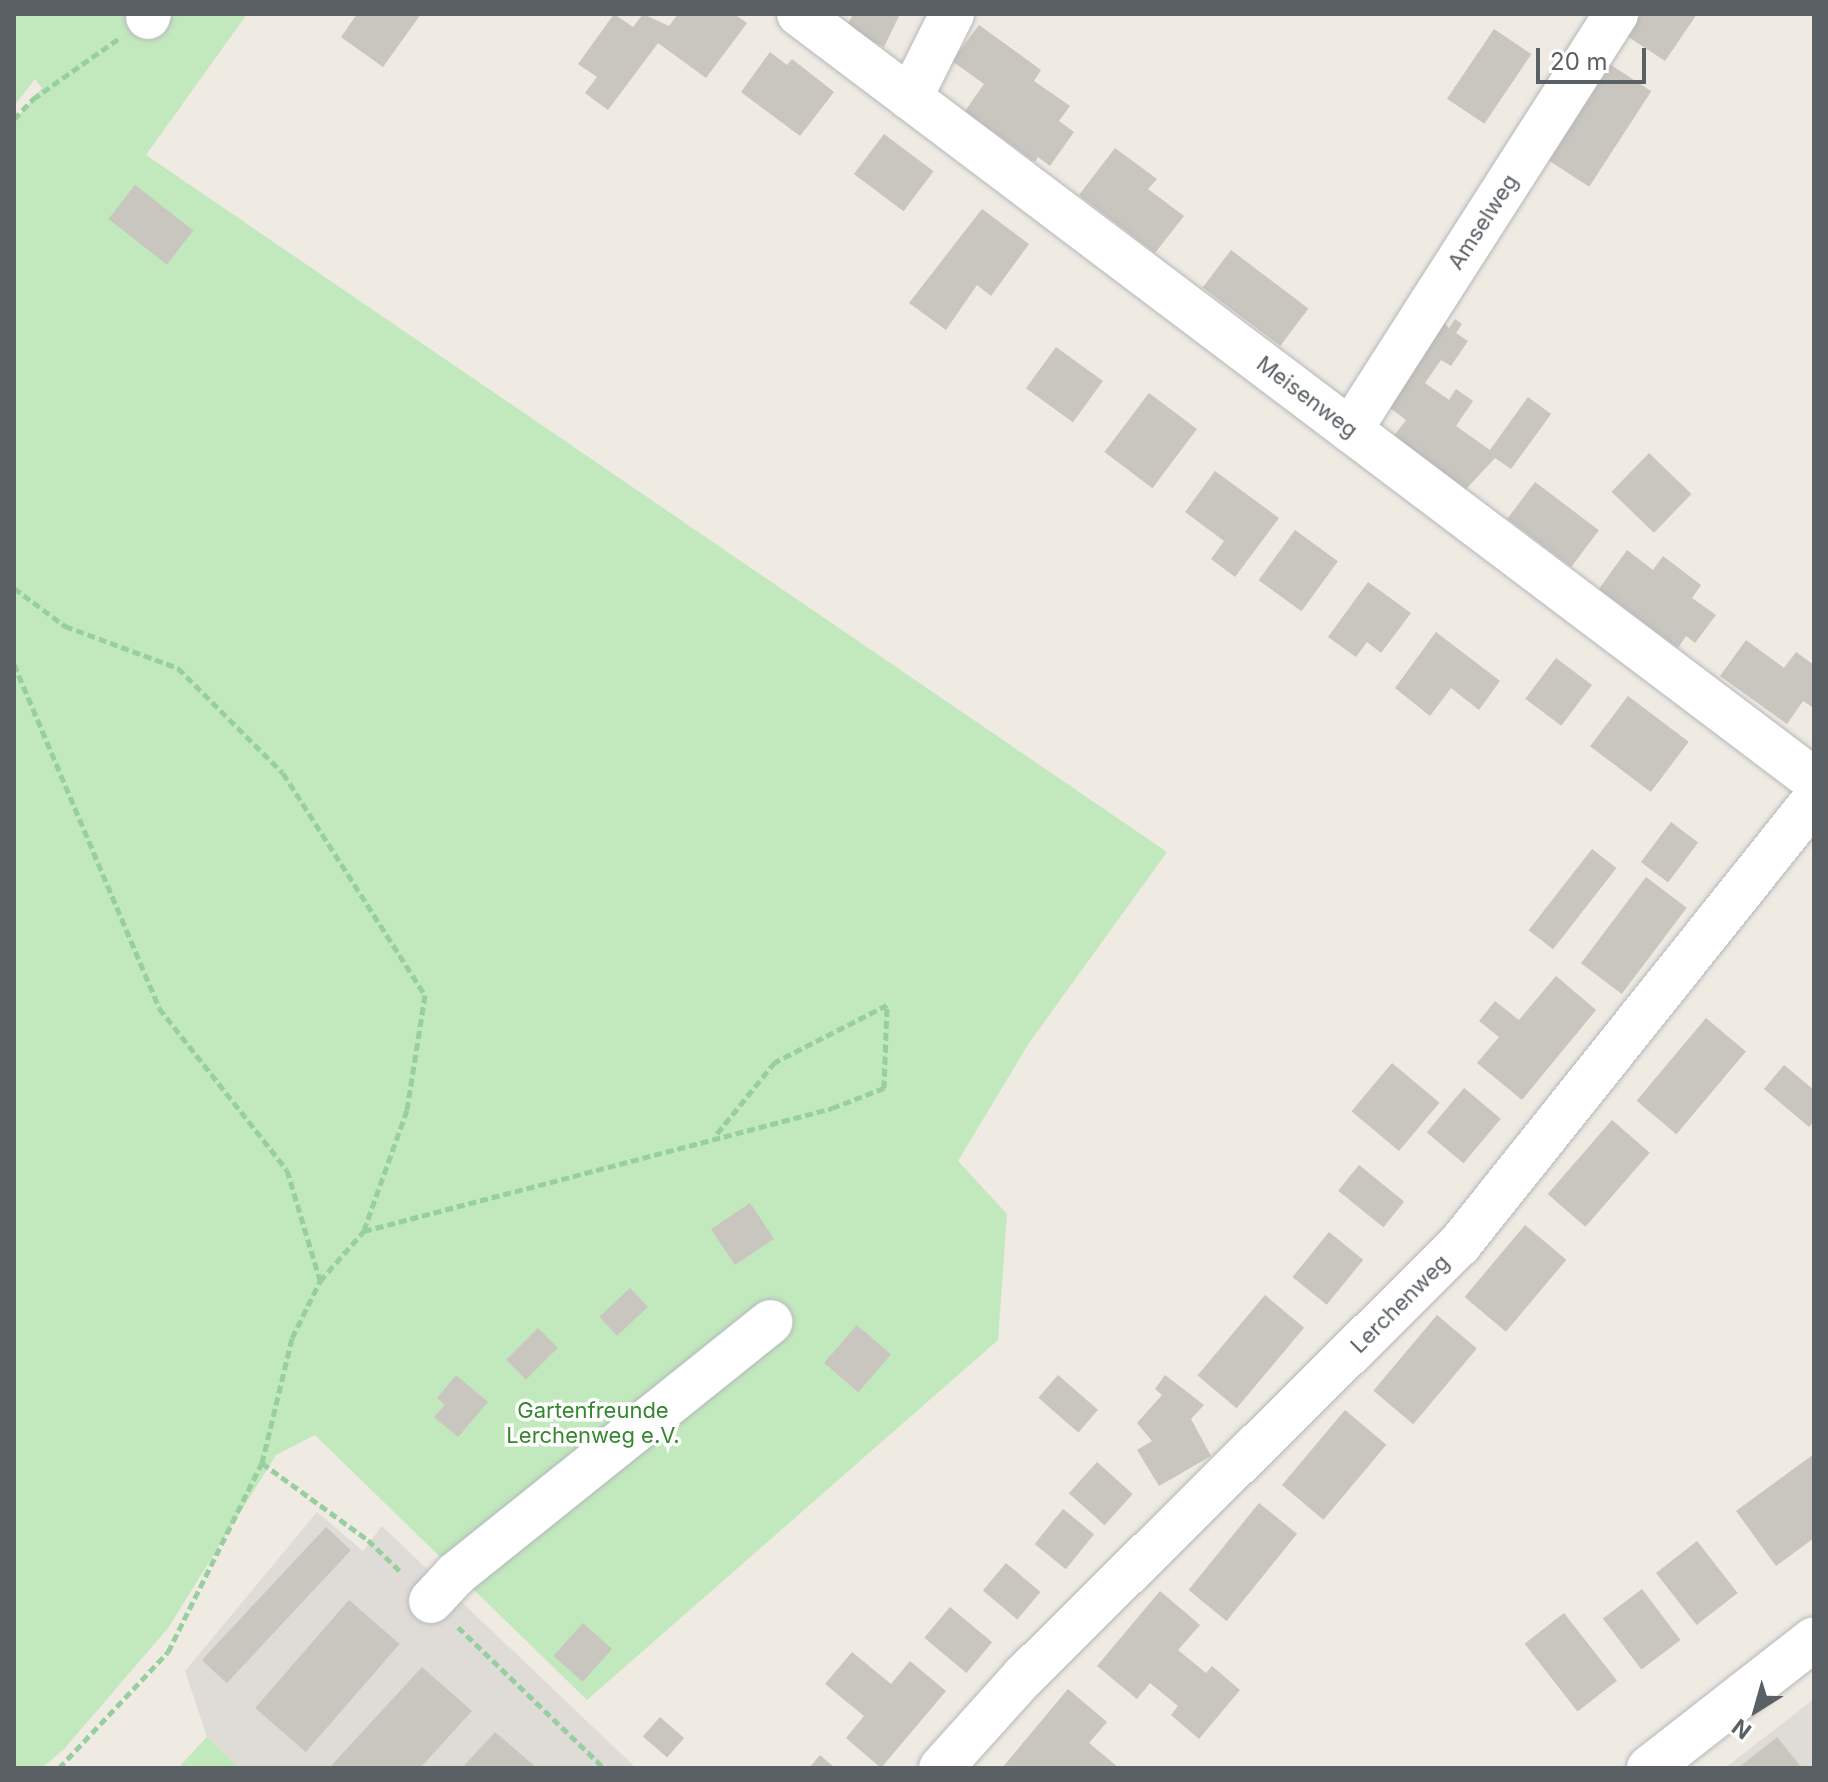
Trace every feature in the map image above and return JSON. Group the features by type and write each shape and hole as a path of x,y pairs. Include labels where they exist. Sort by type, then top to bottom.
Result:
{"street":[{"name":"Meisenweg","path":"799,14 1814,780"},
{"path":"910,98 952,14"},
{"name":"Amselweg","path":"1350,430 1616,14"},
{"name":"Lerchenweg","path":"941,1768 1023,1677 1459,1245 1814,800"},
{"path":"431,1601 456,1574 771,1322"},
{"path":"1649,1768 1814,1639"}],"path":[{"path":"14,119 33,99 149,15"},
{"path":"14,588 65,626 178,668 283,773 425,995 407,1110 364,1231 320,1281 292,1338 262,1463 168,1652 59,1768"},
{"path":"14,664 159,1008 287,1170 320,1281"},
{"path":"364,1231 715,1136 832,1108 884,1088 887,1005 775,1062 715,1136"}],"shaded area":[{"path":"317,1512 363,1551 382,1526 636,1768 240,1768 207,1737 185,1671"},
{"path":"1814,1699 1814,1768 1725,1768"}],"green space":[{"name":"Gartenfreunde Lerchenweg e.V.","path":"14,14 247,14 146,155 1167,852 1029,1043 958,1161 1007,1214 998,1340 587,1700 315,1435 276,1455 168,1628 64,1749 42,1768 14,1768 14,121 42,88 35,79 14,106"},
{"path":"207,1737 240,1768 178,1768"}],"building":[{"path":"357,14 421,14 383,67 341,37"},
{"path":"614,14 633,27 643,14 669,26 678,14 734,14 747,23 706,78 658,43 608,110 585,93 597,77 578,64"},
{"path":"853,14 900,14 884,47 846,28"},
{"path":"1641,14 1697,14 1665,61 1627,36"},
{"path":"979,25 1041,70 1034,81 1070,106 1059,121 1074,132 1050,166 1038,157 1035,162 965,111 984,84 952,61"},
{"path":"1494,29 1531,54 1484,124 1447,99"},
{"path":"770,52 787,65 792,59 834,92 800,136 741,92"},
{"path":"1611,65 1651,91 1589,187 1549,161"},
{"path":"884,134 934,171 903,211 854,174"},
{"path":"1115,148 1157,179 1148,189 1184,216 1155,253 1079,195"},
{"path":"135,185 193,231 167,264 109,219"},
{"path":"982,209 1029,244 991,296 977,285 946,330 909,303"},
{"path":"1231,250 1308,308 1280,346 1203,288"},
{"path":"1455,319 1462,324 1456,333 1468,341 1451,366 1441,360 1425,383 1449,400 1456,389 1473,401 1456,426 1490,450 1528,397 1551,414 1511,469 1495,458 1466,489 1393,437 1406,420 1386,405 1444,323 1449,328"},
{"path":"1056,347 1103,381 1073,422 1026,388"},
{"path":"1149,393 1197,429 1152,488 1104,452"},
{"path":"1649,453 1691,494 1654,533 1611,492"},
{"path":"1215,471 1279,518 1235,577 1211,559 1224,541 1185,512"},
{"path":"1535,482 1599,530 1571,567 1507,519"},
{"path":"1295,530 1338,561 1301,611 1259,580"},
{"path":"1627,550 1653,570 1663,556 1701,585 1692,598 1716,615 1695,643 1686,636 1678,648 1599,589"},
{"path":"1368,582 1411,613 1381,653 1367,642 1356,657 1328,637"},
{"path":"1436,632 1500,681 1479,710 1451,688 1430,716 1395,688"},
{"path":"1746,640 1784,668 1796,652 1814,665 1814,708 1803,701 1787,724 1720,676"},
{"path":"1556,658 1592,685 1561,726 1525,699"},
{"path":"1628,696 1689,742 1651,792 1590,746"},
{"path":"1671,822 1698,842 1668,882 1641,862"},
{"path":"1592,849 1616,868 1553,949 1529,930"},
{"path":"1646,877 1687,908 1622,994 1581,963"},
{"path":"1556,976 1596,1010 1522,1100 1477,1063 1499,1037 1479,1021 1495,1001 1519,1020"},
{"path":"1706,1018 1746,1051 1676,1134 1637,1101"},
{"path":"1392,1063 1439,1103 1399,1151 1352,1111"},
{"path":"1784,1065 1814,1090 1814,1121 1809,1127 1764,1089"},
{"path":"1464,1088 1501,1119 1463,1163 1427,1132"},
{"path":"1612,1120 1650,1153 1585,1227 1548,1194"},
{"path":"1359,1165 1404,1202 1383,1227 1338,1191"},
{"path":"750,1203 774,1239 735,1265 711,1229"},
{"path":"1525,1225 1566,1260 1506,1332 1465,1297"},
{"path":"1329,1232 1363,1260 1327,1305 1292,1277"},
{"path":"630,1288 648,1307 617,1336 599,1317"},
{"path":"1265,1295 1304,1328 1237,1408 1198,1375"},
{"path":"1437,1315 1477,1348 1413,1424 1373,1391"},
{"path":"857,1325 891,1355 858,1392 824,1363"},
{"path":"538,1328 558,1348 526,1380 506,1360"},
{"path":"456,1375 488,1402 458,1437 434,1417 445,1405 437,1398"},
{"path":"1058,1375 1098,1410 1078,1432 1038,1398"},
{"path":"1165,1375 1204,1405 1191,1419 1211,1456 1159,1486 1137,1450 1152,1441 1137,1423 1162,1395 1155,1389"},
{"path":"1345,1410 1386,1445 1323,1520 1282,1485"},
{"path":"1814,1454 1814,1538 1776,1566 1736,1511"},
{"path":"1097,1462 1133,1494 1105,1525 1069,1493"},
{"path":"1259,1503 1297,1534 1227,1621 1189,1590"},
{"path":"1063,1509 1094,1534 1066,1569 1035,1544"},
{"path":"326,1527 351,1550 227,1683 202,1660"},
{"path":"1697,1541 1738,1593 1697,1625 1656,1573"},
{"path":"1006,1563 1040,1592 1017,1620 983,1591"},
{"path":"1642,1589 1681,1640 1641,1670 1603,1618"},
{"path":"1160,1591 1200,1625 1178,1650 1206,1673 1212,1666 1240,1690 1199,1739 1171,1715 1178,1706 1150,1683 1137,1699 1097,1666"},
{"path":"349,1600 400,1644 306,1752 255,1708"},
{"path":"950,1607 992,1642 966,1673 924,1638"},
{"path":"1564,1613 1617,1681 1578,1712 1525,1644"},
{"path":"583,1623 612,1649 583,1682 554,1656"},
{"path":"852,1652 891,1684 910,1661 946,1691 881,1768 846,1738 864,1716 825,1684"},
{"path":"422,1667 472,1711 420,1768 329,1768"},
{"path":"1068,1689 1107,1722 1089,1743 1119,1768 1002,1768"},
{"path":"660,1717 684,1738 667,1758 643,1737"},
{"path":"495,1732 537,1768 462,1768"},
{"path":"1777,1737 1802,1768 1738,1768"},
{"path":"820,1755 835,1768 809,1768"}]}
